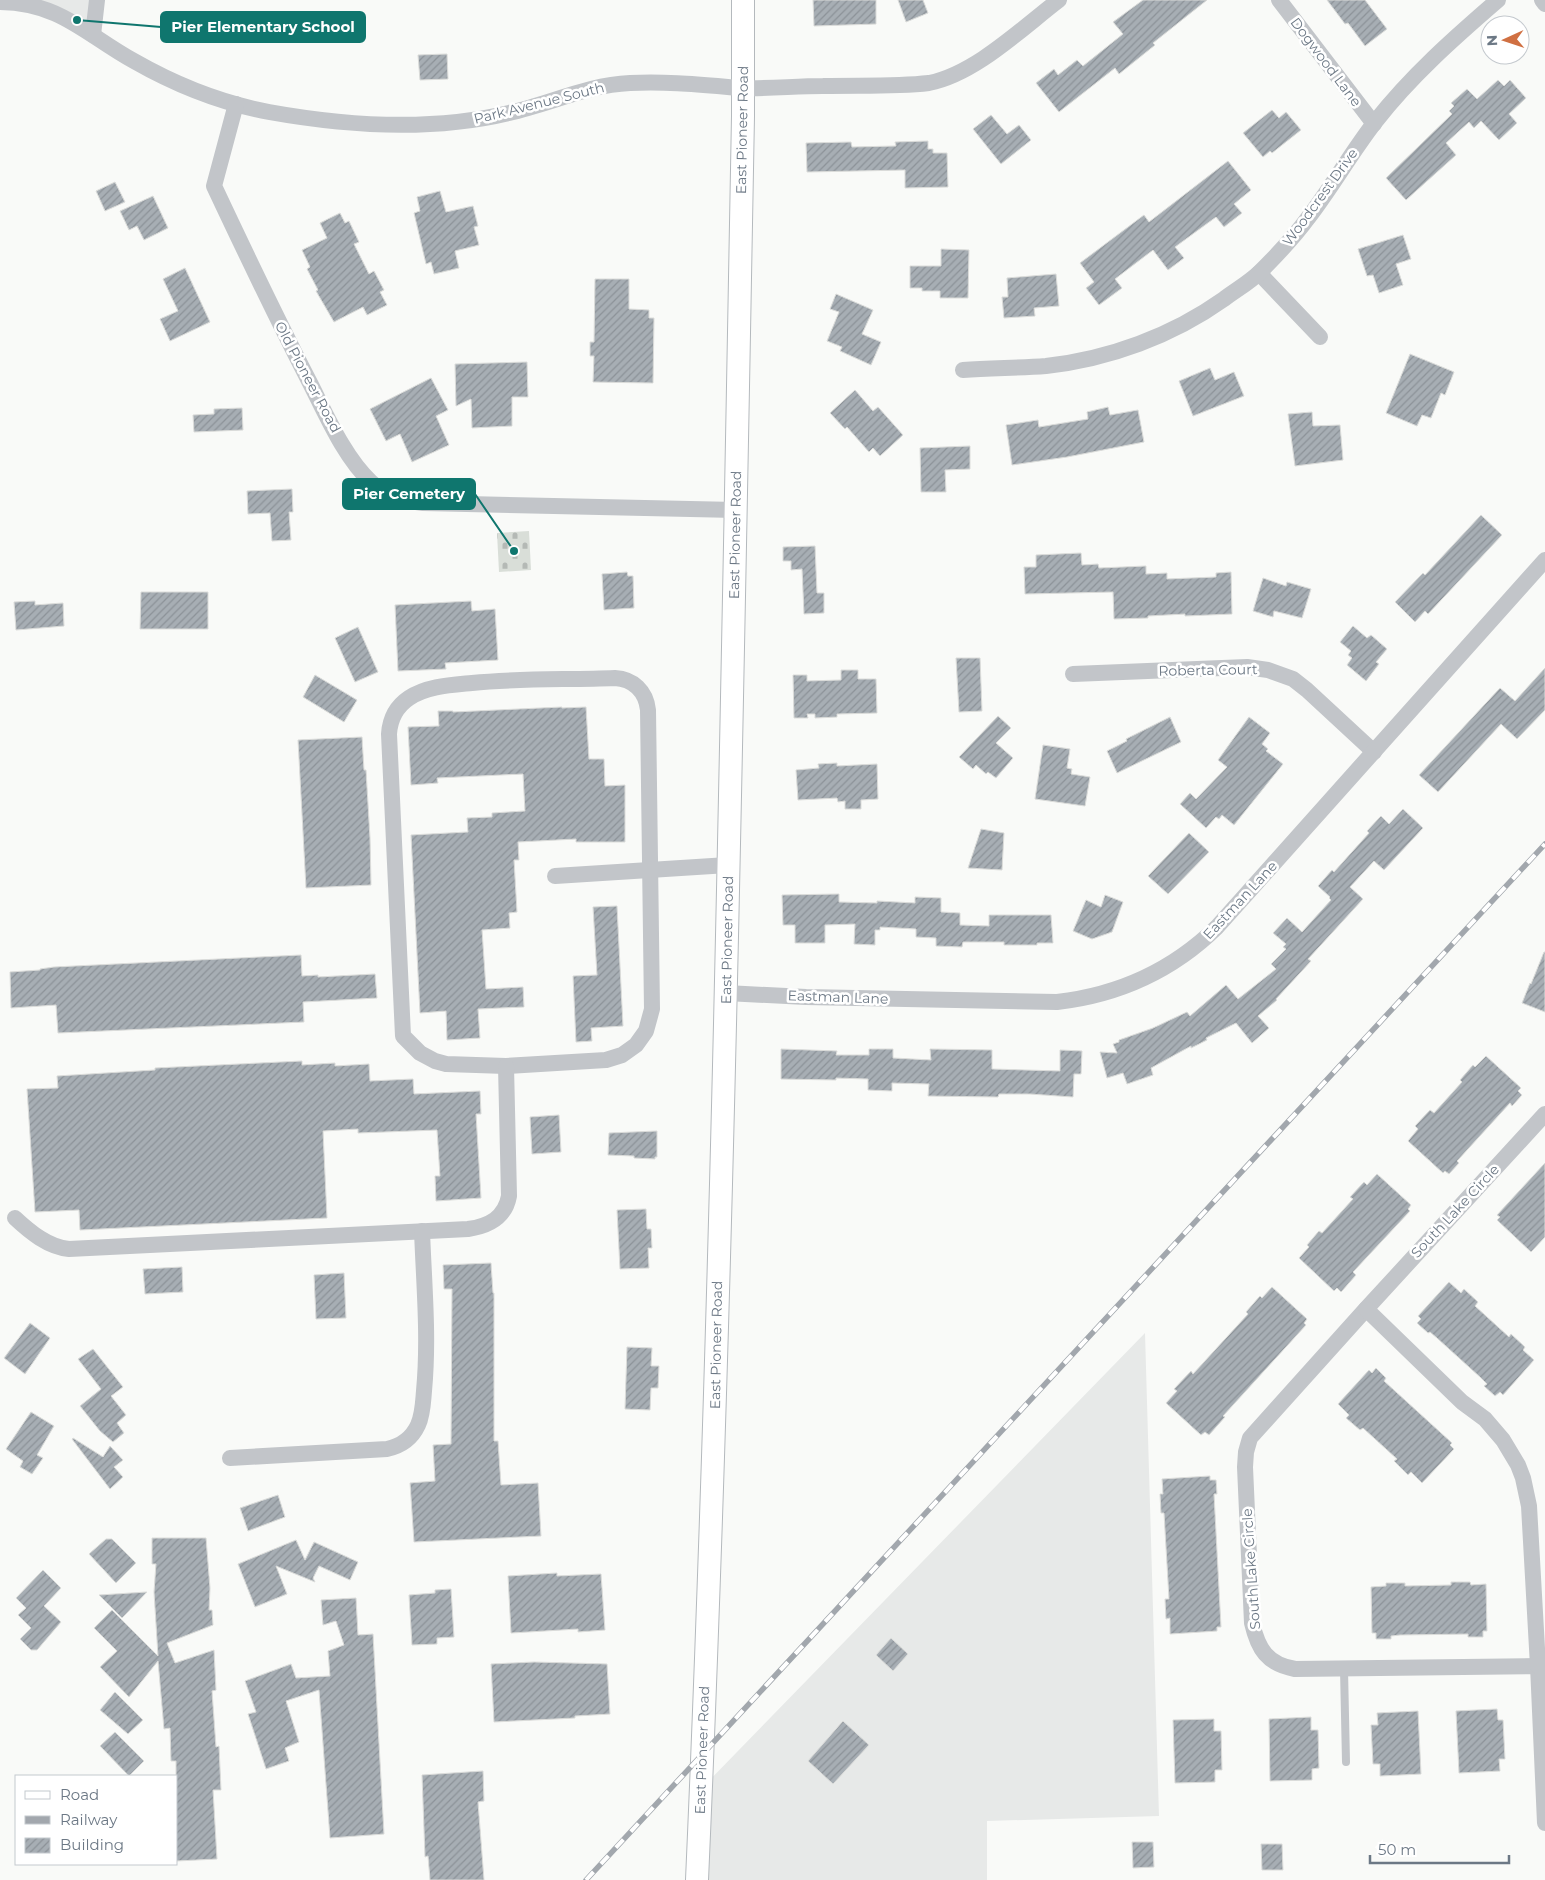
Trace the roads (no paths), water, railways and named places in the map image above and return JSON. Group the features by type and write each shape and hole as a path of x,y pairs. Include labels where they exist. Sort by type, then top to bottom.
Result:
{"main road":[{"name":"East Pioneer Road","path":"697,1880 714,1439 726,993 744,88 742,0"}],"street":[{"path":"92,35 97,0"},
{"name":"Park Avenue South","path":"236,104 277,113 354,123 419,125 460,122 501,115 540,105 579,91 637,82 744,88 935,82 974,64 1058,0"},
{"name":"Dogwood Lane","path":"1279,0 1374,124"},
{"name":"Woodcrest Drive","path":"963,370 1059,364 1092,358 1124,349 1155,337 1185,323 1219,303 1259,273 1308,218 1374,124 1397,97 1438,53 1498,0"},
{"path":"1542,0 1545,4"},
{"path":"0,2 19,2 41,7 65,17 130,59 166,78 236,104"},
{"name":"Old Pioneer Road","path":"236,104 214,186 266,298 322,407 358,468 374,485 394,497 423,503 736,510"},
{"path":"1259,273 1320,336"},
{"name":"Eastman Lane","path":"726,993 1043,1002 1087,998 1134,983 1176,960 1208,936 1545,560"},
{"name":"Roberta Court","path":"1073,674 1247,667 1268,670 1285,675 1300,684 1374,752"},
{"path":"615,678 631,682 644,694 648,710 652,1009 649,1026 640,1041 627,1052 612,1059 506,1066 452,1065 435,1061 415,1050 403,1036 389,734 391,722 399,707 407,699 444,686 499,680 615,678"},
{"path":"555,876 728,865"},
{"path":"15,1218 33,1234 48,1242 69,1249 480,1227 495,1220 506,1207 509,1196 506,1066"},
{"name":"South Lake Circle","path":"1542,1666 1307,1669 1283,1667 1265,1655 1258,1646 1252,1623 1245,1467 1246,1452 1250,1438 1366,1308 1545,1114"},
{"path":"230,1458 386,1449 398,1446 411,1436 418,1426 421,1415 426,1372 422,1231"},
{"path":"1366,1308 1462,1402 1490,1424 1503,1440 1518,1465 1523,1478 1529,1506 1542,1666 1545,1823"}],"lane":[{"path":"1344,1669 1346,1762"}],"railway":[{"path":"586,1880 1545,844"}],"place":[{"name":"Pier Elementary School","path":"77,20"},
{"name":"Pier Cemetery","path":"514,551"}]}
